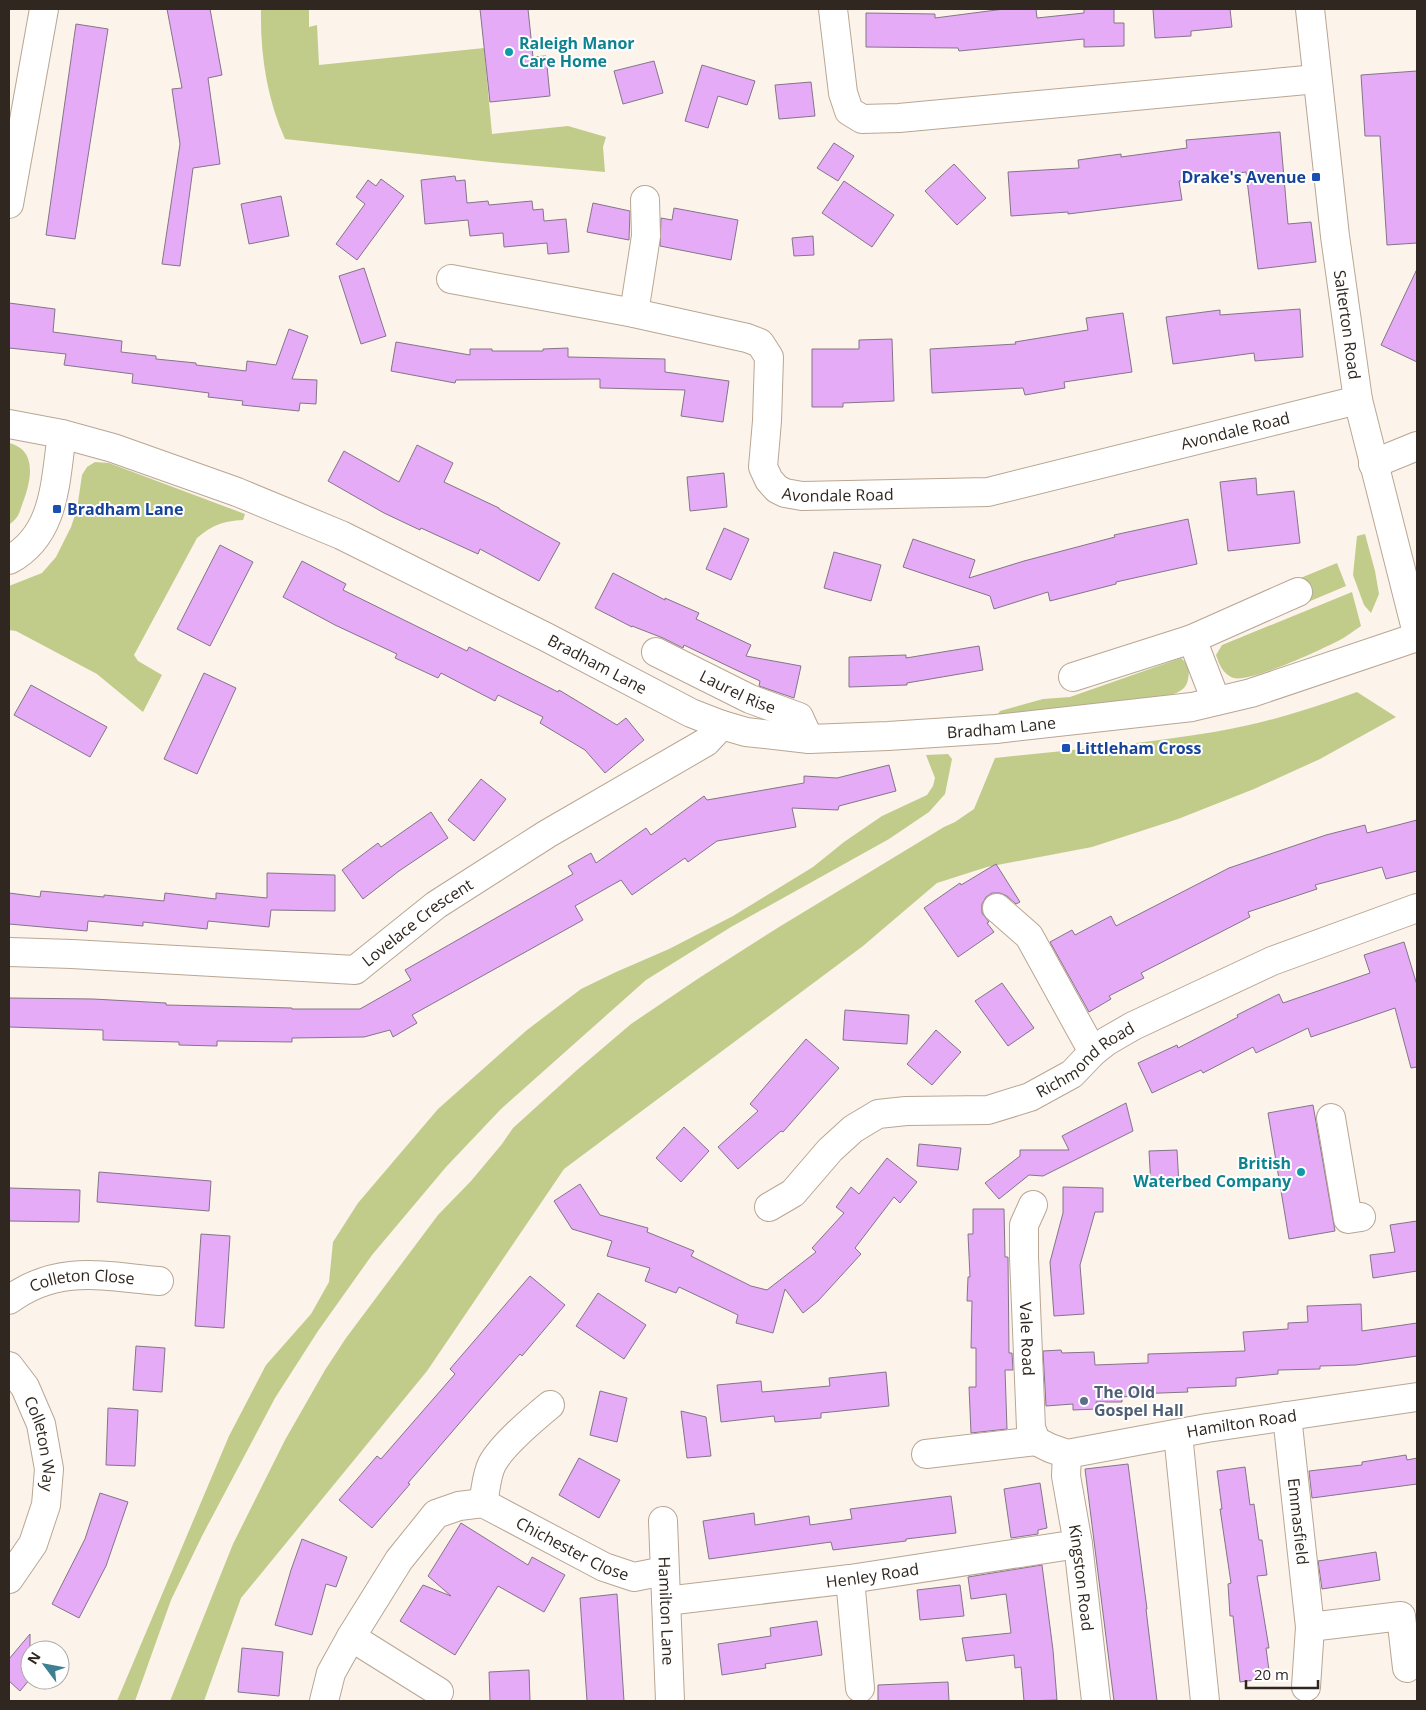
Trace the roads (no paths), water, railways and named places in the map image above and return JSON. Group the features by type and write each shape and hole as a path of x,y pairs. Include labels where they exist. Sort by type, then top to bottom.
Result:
{"street":[{"path":"9,204 44,9"},
{"path":"833,9 843,93 849,111 862,119 899,118 1317,79"},
{"name":"Salterton Road","path":"1310,9 1335,236 1358,400 1417,635"},
{"path":"634,313 646,236 645,200"},
{"name":"Avondale Road","path":"451,279 634,313 747,338 760,343 769,357 764,467 769,480 777,489 785,493 802,496 988,492 1358,400"},
{"name":"Bradham Lane","path":"9,424 62,434 113,448 237,492 341,535 546,637 691,713 746,732 809,739 888,736 996,729 1192,707 1251,693 1417,635"},
{"path":"9,560 33,543 45,523 53,491 62,434"},
{"path":"1373,464 1417,446"},
{"path":"1073,677 1192,639 1298,592"},
{"path":"1192,639 1216,701"},
{"name":"Laurel Rise","path":"656,652 750,698 799,717 809,739"},
{"name":"Lovelace Crescent","path":"9,952 355,970 436,905 547,834 706,742 722,725"},
{"path":"997,908 1029,936 1093,1052"},
{"name":"Richmond Road","path":"769,1207 793,1193 830,1150 853,1129 878,1114 906,1111 988,1110 1030,1097 1072,1074 1093,1052 1107,1041 1133,1026 1272,961 1417,908"},
{"path":"1331,1118 1348,1219 1361,1217"},
{"name":"Vale Road","path":"1033,1205 1024,1225 1024,1257 1031,1428 1036,1441"},
{"name":"Colleton Close","path":"9,1300 41,1281 64,1275 87,1274 159,1281"},
{"name":"Colleton Way","path":"9,1366 25,1387 41,1424 49,1468 46,1505 34,1544 9,1579"},
{"name":"Hamilton Road","path":"1067,1454 1207,1428 1417,1397"},
{"path":"324,1701 331,1673 399,1560 436,1514 459,1506 483,1503 488,1473 496,1458 528,1423 550,1405"},
{"name":"Emmasfield","path":"1287,1416 1310,1627 1306,1687"},
{"path":"1178,1434 1205,1701"},
{"path":"926,1454 1036,1441 1067,1454"},
{"name":"Kingston Road","path":"1067,1454 1066,1476 1078,1544 1096,1701"},
{"name":"Chichester Close","path":"483,1503 604,1567 634,1577 664,1571"},
{"name":"Hamilton Lane","path":"663,1521 670,1701"},
{"name":"Henley Road","path":"666,1600 850,1579 1078,1544"},
{"path":"850,1579 860,1688"},
{"path":"1310,1627 1401,1616 1407,1668"},
{"path":"352,1637 439,1692"}],"place":[{"name":"Raleigh Manor Care Home","path":"509,52"},
{"name":"Drake's Avenue","path":"1316,177"},
{"name":"Bradham Lane","path":"57,509"},
{"name":"Littleham Cross","path":"1066,748"},
{"name":"British Waterbed Company","path":"1301,1172"},
{"name":"The Old Gospel Hall","path":"1084,1401"}]}
